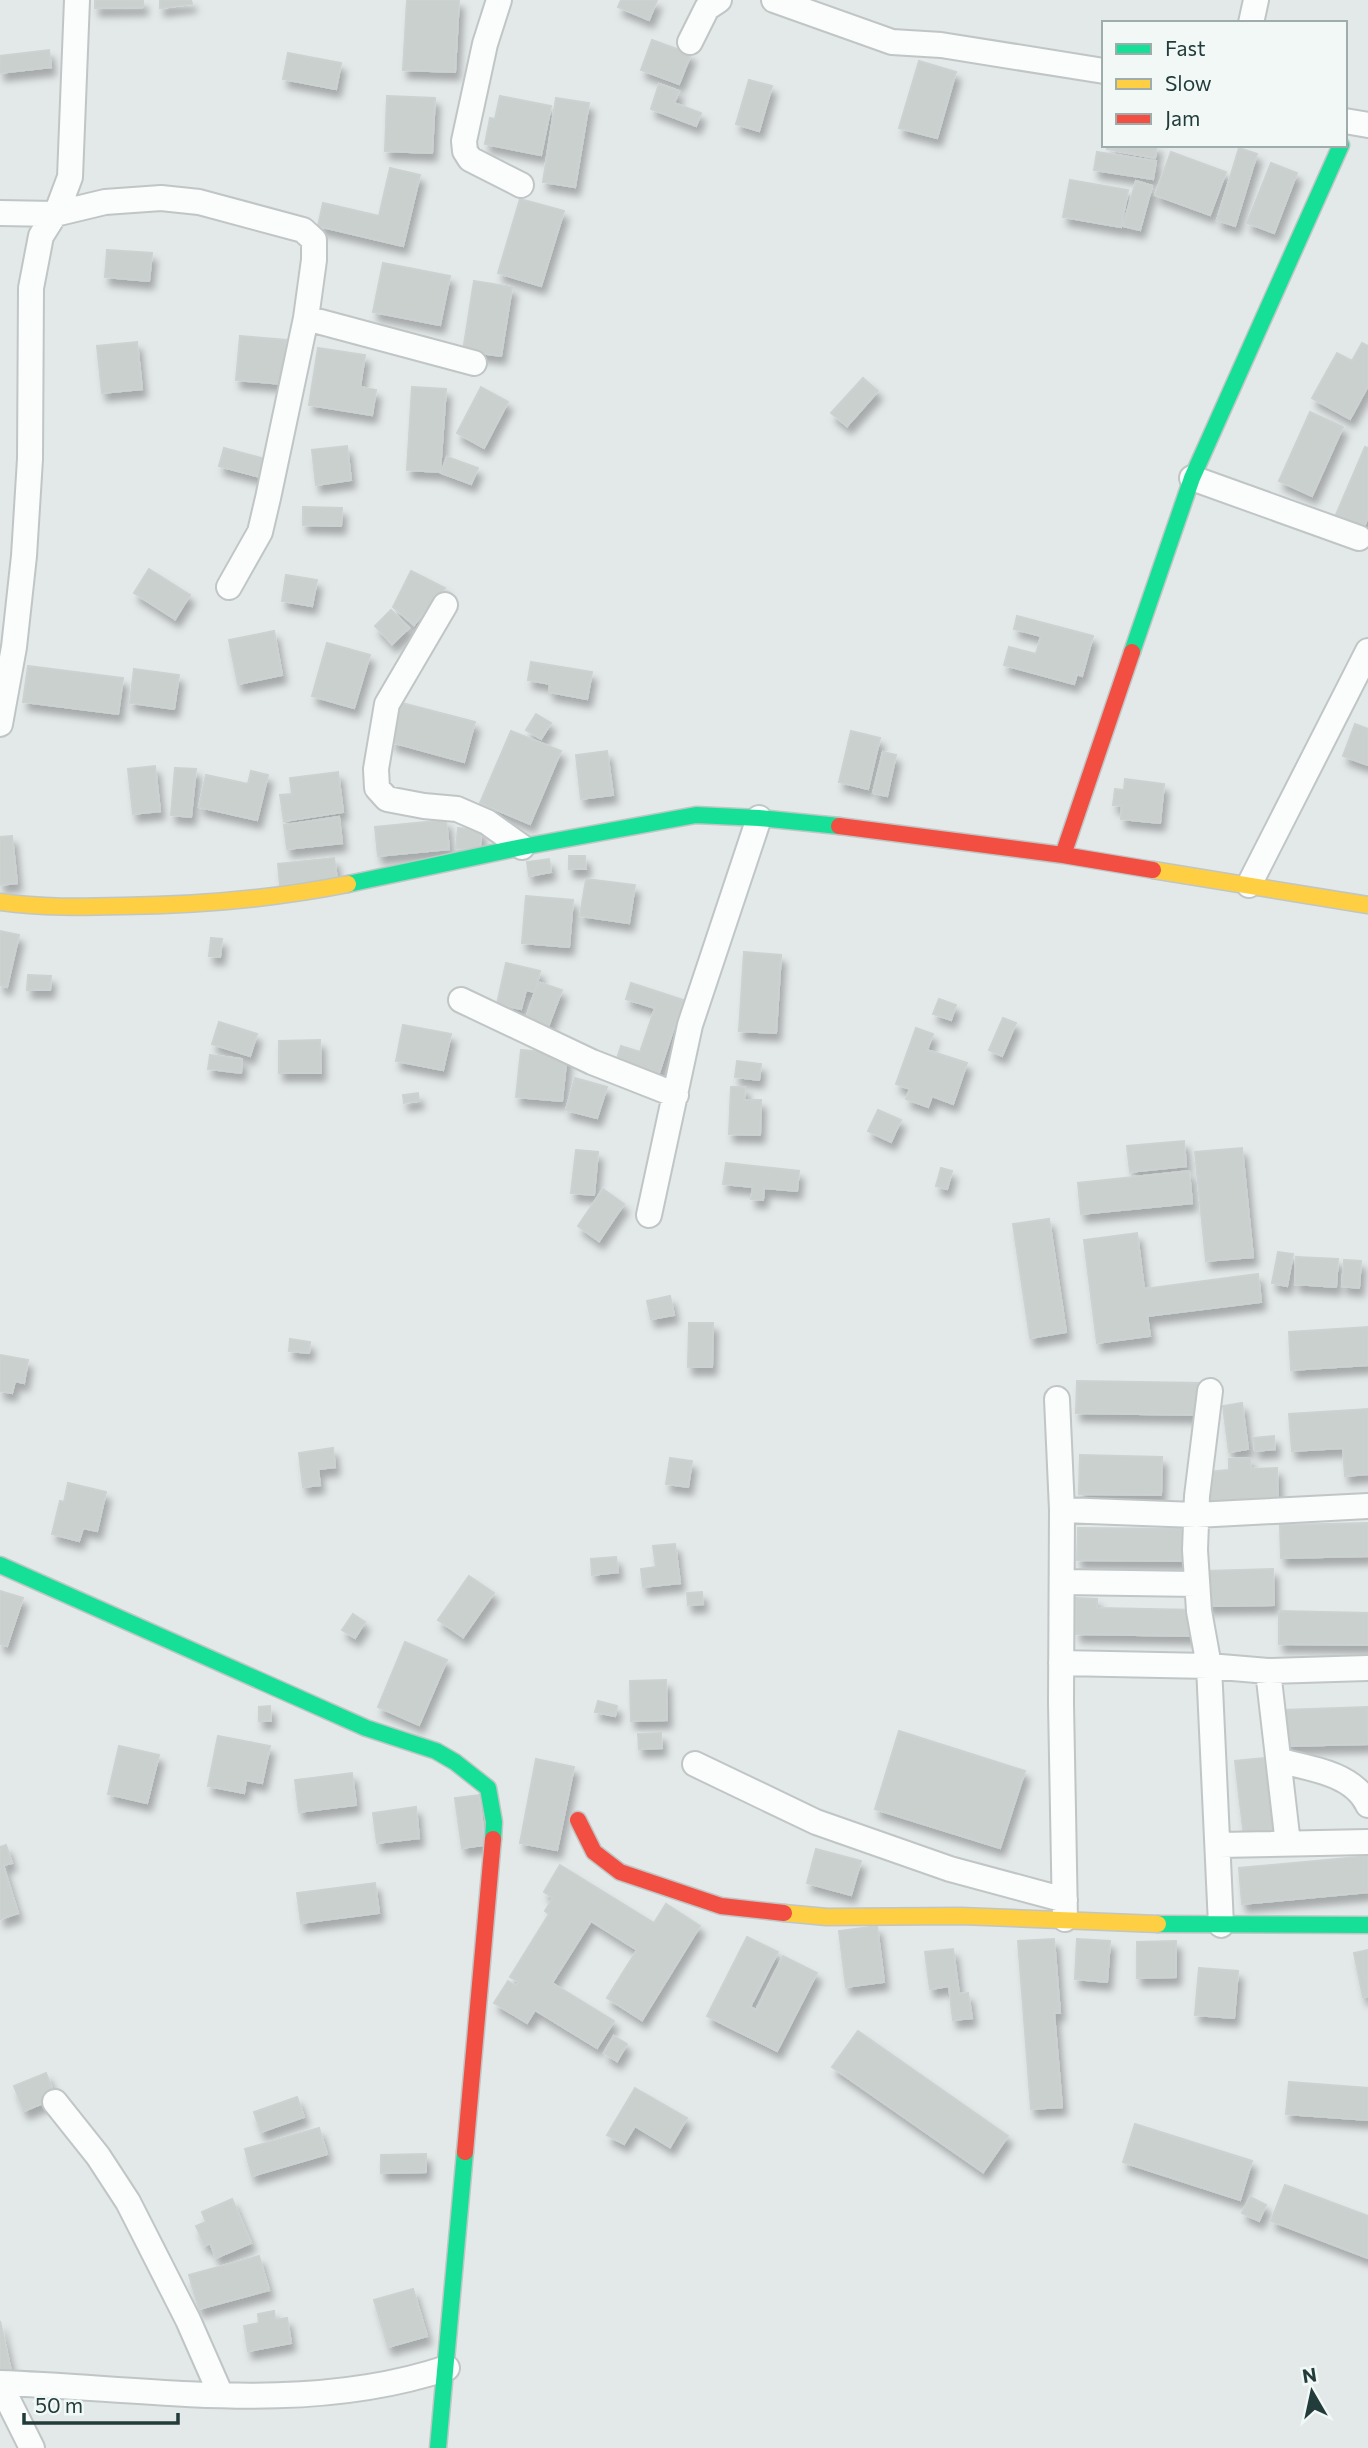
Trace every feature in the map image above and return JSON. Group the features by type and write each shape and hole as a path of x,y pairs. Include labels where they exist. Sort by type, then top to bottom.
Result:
{"street":[{"path":"0,724 14,647 24,556 30,459 31,288 41,236 55,214 70,177 77,0"},
{"path":"499,0 485,44 464,141 470,159 521,185"},
{"path":"690,42 707,8 719,0"},
{"path":"774,0 892,42 941,45 1102,71"},
{"path":"1251,21 1256,0"},
{"path":"1063,855 1192,478 1340,147"},
{"path":"0,213 55,214 105,202 161,198 199,202 303,230 314,240 306,318 289,408 260,532 229,587"},
{"path":"306,318 474,363"},
{"path":"1192,478 1359,538"},
{"path":"445,605 387,704 376,769 377,788 387,799 457,809 488,822 522,847"},
{"path":"1249,886 1368,651"},
{"path":"0,902 83,907 213,904 293,895 522,847 696,815 759,818 874,830 1063,855 1368,905"},
{"path":"649,1215 690,1025 759,818"},
{"path":"461,1000 592,1062 676,1095"},
{"path":"1210,1391 1196,1515 1199,1611 1209,1666 1221,1924"},
{"path":"1057,1399 1062,1510 1061,1663 1065,1910"},
{"path":"1062,1510 1196,1515 1368,1506"},
{"path":"0,1565 366,1728 436,1751 488,1788 494,1822 490,1886 438,2448"},
{"path":"1062,1582 1198,1584"},
{"path":"1061,1663 1209,1666 1268,1671 1368,1668"},
{"path":"1268,1671 1288,1843"},
{"path":"1280,1761 1318,1770 1351,1785 1363,1794 1368,1805"},
{"path":"695,1764 816,1822 1065,1910"},
{"path":"578,1820 594,1852 620,1871 721,1906 827,1917 961,1916 1065,1910 1221,1924 1368,1924"},
{"path":"1219,1845 1368,1842"},
{"path":"55,2102 98,2156 128,2202 188,2320 221,2395"},
{"path":"32,2448 0,2384 268,2396 409,2381 447,2368"},
{"path":"409,2381 442,2404"}],"building":[{"path":"95,0 143,0 143,7 95,8"},
{"path":"160,0 191,0 192,4 160,8"},
{"path":"407,0 459,0 455,72 403,70"},
{"path":"621,0 657,0 649,20 618,7"},
{"path":"652,40 691,54 679,84 641,70"},
{"path":"49,50 51,67 0,73 0,56"},
{"path":"288,53 341,63 336,89 283,79"},
{"path":"919,61 956,72 937,138 899,128"},
{"path":"749,80 772,86 759,131 736,124"},
{"path":"659,84 679,91 674,103 701,113 696,126 651,109"},
{"path":"387,96 435,98 432,153 385,151"},
{"path":"500,96 551,106 541,155 485,144 490,118 495,119"},
{"path":"556,98 589,103 575,187 543,182"},
{"path":"1108,147 1157,147 1155,158"},
{"path":"1239,148 1257,154 1235,226 1217,220"},
{"path":"1097,152 1156,161 1153,179 1094,170"},
{"path":"1171,152 1226,172 1210,215 1155,195"},
{"path":"1271,163 1297,173 1274,233 1247,223"},
{"path":"390,168 420,175 403,246 318,226 323,203 379,216"},
{"path":"1070,180 1128,190 1121,227 1063,217"},
{"path":"1136,181 1152,186 1140,230 1123,226"},
{"path":"520,199 564,211 541,286 498,273"},
{"path":"107,250 152,253 149,281 105,277"},
{"path":"383,263 450,276 440,325 373,312"},
{"path":"474,281 512,287 501,356 463,351"},
{"path":"240,336 286,340 282,384 236,380"},
{"path":"137,342 142,389 102,393 97,346"},
{"path":"1362,343 1368,346 1368,386 1350,419 1312,398 1337,353 1352,361"},
{"path":"318,348 365,355 360,387 376,390 372,415 309,405"},
{"path":"863,378 878,391 847,426 831,413"},
{"path":"412,387 446,389 440,472 407,470"},
{"path":"481,387 508,402 484,448 457,433"},
{"path":"1310,412 1343,427 1312,496 1279,481"},
{"path":"347,446 351,480 316,485 312,450"},
{"path":"1365,447 1368,448 1368,517 1363,529 1335,517"},
{"path":"224,448 265,459 260,477 219,466"},
{"path":"447,457 478,468 471,484 441,473"},
{"path":"303,507 342,508 341,526 303,525"},
{"path":"149,569 190,595 175,619 134,593"},
{"path":"411,571 445,588 414,625 393,607"},
{"path":"286,575 317,580 312,606 282,601"},
{"path":"391,610 409,628 392,644 375,626"},
{"path":"1017,616 1093,636 1082,676 1077,674 1074,684 1004,665 1009,647 1036,654 1041,636 1014,629"},
{"path":"274,631 282,675 238,684 229,640"},
{"path":"327,643 370,655 354,708 312,696"},
{"path":"531,662 592,672 587,699 549,692 550,684 528,680"},
{"path":"28,666 123,678 118,714 23,702"},
{"path":"134,669 179,675 174,709 130,703"},
{"path":"402,703 475,722 464,762 391,742"},
{"path":"536,714 551,723 541,739 526,730"},
{"path":"1355,724 1368,729 1368,765 1343,756"},
{"path":"511,731 561,751 530,824 480,803"},
{"path":"851,731 880,738 868,789 839,782"},
{"path":"607,751 613,795 581,799 576,755"},
{"path":"883,752 896,755 887,796 873,793"},
{"path":"155,766 160,811 133,814 128,769"},
{"path":"175,768 196,769 191,817 171,815"},
{"path":"251,771 268,775 257,820 199,807 206,775 248,784"},
{"path":"338,772 343,812 284,821 280,795 292,794 290,778"},
{"path":"1125,779 1164,784 1160,823 1121,819 1122,806 1113,805 1115,789 1124,790"},
{"path":"339,817 342,843 287,849 284,825"},
{"path":"446,820 449,849 378,856 375,827"},
{"path":"458,828 481,830 480,850 456,848"},
{"path":"12,836 17,883 0,885 0,837"},
{"path":"569,856 585,856 586,869 569,869"},
{"path":"334,858 337,879 280,885 278,864"},
{"path":"549,859 551,872 529,876 527,862"},
{"path":"586,879 635,885 629,923 580,916"},
{"path":"526,896 573,900 569,947 522,943"},
{"path":"0,931 19,935 7,987 0,985"},
{"path":"211,938 222,939 220,957 209,956"},
{"path":"744,952 781,955 776,1033 739,1031"},
{"path":"506,963 540,971 535,992 526,990 521,1009 497,1004"},
{"path":"28,975 51,976 50,990 27,990"},
{"path":"538,982 562,990 548,1027 526,1019"},
{"path":"631,983 683,1000 658,1076 616,1062 621,1046 640,1052 655,1008 626,999"},
{"path":"939,999 956,1005 951,1020 933,1014"},
{"path":"1003,1018 1016,1023 1002,1056 989,1050"},
{"path":"219,1022 257,1034 250,1056 212,1044"},
{"path":"403,1025 451,1034 443,1070 396,1061"},
{"path":"916,1028 933,1034 927,1050 967,1063 953,1104 932,1096 928,1107 906,1099 910,1089 896,1084"},
{"path":"320,1040 321,1073 279,1073 279,1041"},
{"path":"521,1050 567,1054 562,1101 516,1097"},
{"path":"210,1055 242,1059 241,1073 208,1069"},
{"path":"737,1061 761,1064 759,1080 735,1077"},
{"path":"575,1078 607,1087 597,1118 566,1110"},
{"path":"731,1087 745,1087 744,1100 761,1100 760,1135 729,1134"},
{"path":"418,1093 419,1101 404,1103 403,1095"},
{"path":"878,1110 901,1120 891,1142 868,1131"},
{"path":"1184,1141 1186,1166 1130,1172 1127,1146"},
{"path":"1242,1148 1253,1257 1206,1261 1195,1152"},
{"path":"576,1150 598,1152 594,1195 571,1193"},
{"path":"726,1163 799,1171 797,1191 764,1188 763,1200 751,1199 753,1187 723,1184"},
{"path":"941,1168 952,1171 947,1189 936,1186"},
{"path":"1189,1171 1192,1203 1081,1214 1078,1183"},
{"path":"603,1189 624,1204 599,1241 578,1226"},
{"path":"1049,1219 1066,1332 1030,1338 1013,1224"},
{"path":"1137,1233 1144,1289 1258,1274 1261,1302 1147,1316 1150,1336 1097,1343 1084,1240"},
{"path":"1278,1252 1293,1254 1287,1286 1272,1283"},
{"path":"1296,1257 1338,1259 1336,1287 1295,1284"},
{"path":"1344,1260 1361,1261 1359,1288 1342,1286"},
{"path":"670,1296 674,1315 651,1319 647,1301"},
{"path":"689,1323 713,1323 712,1367 688,1367"},
{"path":"1368,1327 1368,1365 1291,1370 1289,1332"},
{"path":"290,1339 310,1342 309,1353 289,1351"},
{"path":"0,1355 28,1360 24,1383 15,1381 12,1393 0,1391"},
{"path":"1077,1381 1202,1383 1201,1415 1076,1413"},
{"path":"1242,1403 1248,1449 1229,1452 1223,1406"},
{"path":"1368,1409 1368,1474 1345,1476 1343,1448 1292,1451 1289,1414"},
{"path":"1274,1436 1275,1449 1255,1451 1254,1438"},
{"path":"333,1448 335,1467 318,1469 320,1485 303,1487 299,1453"},
{"path":"1080,1455 1162,1457 1161,1495 1079,1494"},
{"path":"670,1458 692,1461 688,1487 666,1484"},
{"path":"1250,1458 1251,1469 1277,1468 1278,1500 1207,1503 1206,1472 1229,1470 1229,1459"},
{"path":"68,1483 106,1492 97,1531 83,1528 79,1541 52,1534 60,1501 64,1502"},
{"path":"1368,1523 1368,1556 1281,1558 1280,1525"},
{"path":"1078,1528 1184,1529 1183,1561 1077,1560"},
{"path":"675,1544 680,1583 643,1587 641,1569 656,1567 653,1546"},
{"path":"616,1557 618,1572 592,1575 591,1559"},
{"path":"1273,1569 1274,1605 1206,1606 1205,1571"},
{"path":"469,1576 494,1593 463,1637 438,1620"},
{"path":"0,1591 23,1598 7,1646 0,1644"},
{"path":"702,1592 703,1604 688,1605 687,1593"},
{"path":"1076,1598 1097,1599 1097,1608 1197,1610 1196,1636 1076,1634"},
{"path":"1279,1611 1368,1613 1368,1645 1279,1644"},
{"path":"353,1614 365,1622 355,1638 342,1630"},
{"path":"405,1642 447,1660 419,1725 378,1707"},
{"path":"666,1680 667,1720 631,1721 630,1681"},
{"path":"598,1701 617,1706 615,1716 595,1712"},
{"path":"270,1706 271,1721 259,1721 259,1707"},
{"path":"1367,1707 1368,1744 1285,1746 1283,1710"},
{"path":"899,1731 1025,1771 1000,1848 875,1809"},
{"path":"661,1733 662,1748 639,1749 638,1734"},
{"path":"218,1736 270,1746 262,1783 246,1780 244,1793 208,1786"},
{"path":"119,1746 159,1755 147,1803 108,1794"},
{"path":"1274,1757 1282,1833 1244,1837 1235,1761"},
{"path":"536,1759 574,1767 557,1850 520,1843"},
{"path":"352,1773 356,1805 299,1812 295,1780"},
{"path":"479,1795 485,1845 462,1848 455,1798"},
{"path":"416,1807 419,1838 377,1843 373,1813"},
{"path":"6,1845 12,1863 3,1865 18,1913 0,1919 0,1847"},
{"path":"816,1849 861,1861 851,1895 807,1883"},
{"path":"1368,1856 1368,1892 1242,1904 1239,1868"},
{"path":"560,1865 654,1923 666,1904 700,1926 642,2020 607,1998 637,1950 591,1921 552,1983 614,2021 597,2048 535,2010 527,2023 494,2003 508,1981 516,1986 519,1982 510,1977 549,1914 545,1911 553,1898 544,1892"},
{"path":"375,1883 379,1913 301,1923 297,1893"},
{"path":"877,1926 884,1982 846,1987 839,1931"},
{"path":"747,1937 778,1952 750,2007 756,2010 783,1956 817,1973 777,2051 707,2016"},
{"path":"1054,1939 1060,2013 1054,2013 1062,2107 1031,2109 1018,1941"},
{"path":"1077,1939 1110,1941 1107,1982 1075,1979"},
{"path":"1176,1941 1176,1977 1137,1978 1137,1942"},
{"path":"953,1949 959,1994 968,1993 972,2018 953,2020 949,1986 930,1989 925,1952"},
{"path":"1368,1950 1368,1996 1363,1997 1354,1953"},
{"path":"1199,1968 1238,1971 1234,2018 1195,2015"},
{"path":"858,2031 1008,2136 983,2172 832,2067"},
{"path":"614,2036 627,2044 617,2061 604,2053"},
{"path":"46,2073 56,2098 24,2111 14,2086"},
{"path":"1289,2082 1368,2088 1368,2120 1286,2114"},
{"path":"635,2088 687,2118 670,2147 635,2126 624,2144 607,2135"},
{"path":"297,2097 304,2117 261,2132 254,2112"},
{"path":"1135,2124 1252,2161 1240,2200 1123,2162"},
{"path":"319,2128 327,2154 252,2176 245,2149"},
{"path":"426,2154 426,2172 381,2173 381,2155"},
{"path":"1285,2185 1368,2216 1368,2258 1271,2221"},
{"path":"1250,2197 1266,2205 1259,2221 1242,2213"},
{"path":"232,2199 251,2243 216,2258 210,2243 205,2246 196,2226 206,2222 202,2212"},
{"path":"259,2256 269,2290 199,2309 189,2275"},
{"path":"413,2289 427,2336 388,2347 374,2300"},
{"path":"274,2311 275,2320 287,2318 291,2343 248,2351 244,2326 259,2323 258,2314"},
{"path":"0,2321 11,2371 0,2373"}],"traffic: fast":[{"path":"1132,652 1192,478 1340,147"},
{"path":"348,884 522,847 696,815 839,826"},
{"path":"0,1565 366,1728 436,1751 488,1788 494,1822 493,1839"},
{"path":"1158,1924 1368,1925"},
{"path":"438,2448 465,2152"}],"traffic: slow":[{"path":"1153,870 1368,905"},
{"path":"0,902 61,907 180,904 264,897 348,884"},
{"path":"784,1913 827,1917 961,1916 1158,1924"}],"traffic: jam":[{"path":"1063,855 1132,652"},
{"path":"839,826 1063,855 1153,870"},
{"path":"578,1820 594,1852 620,1872 721,1906 784,1913"},
{"path":"465,2152 493,1839"}]}
